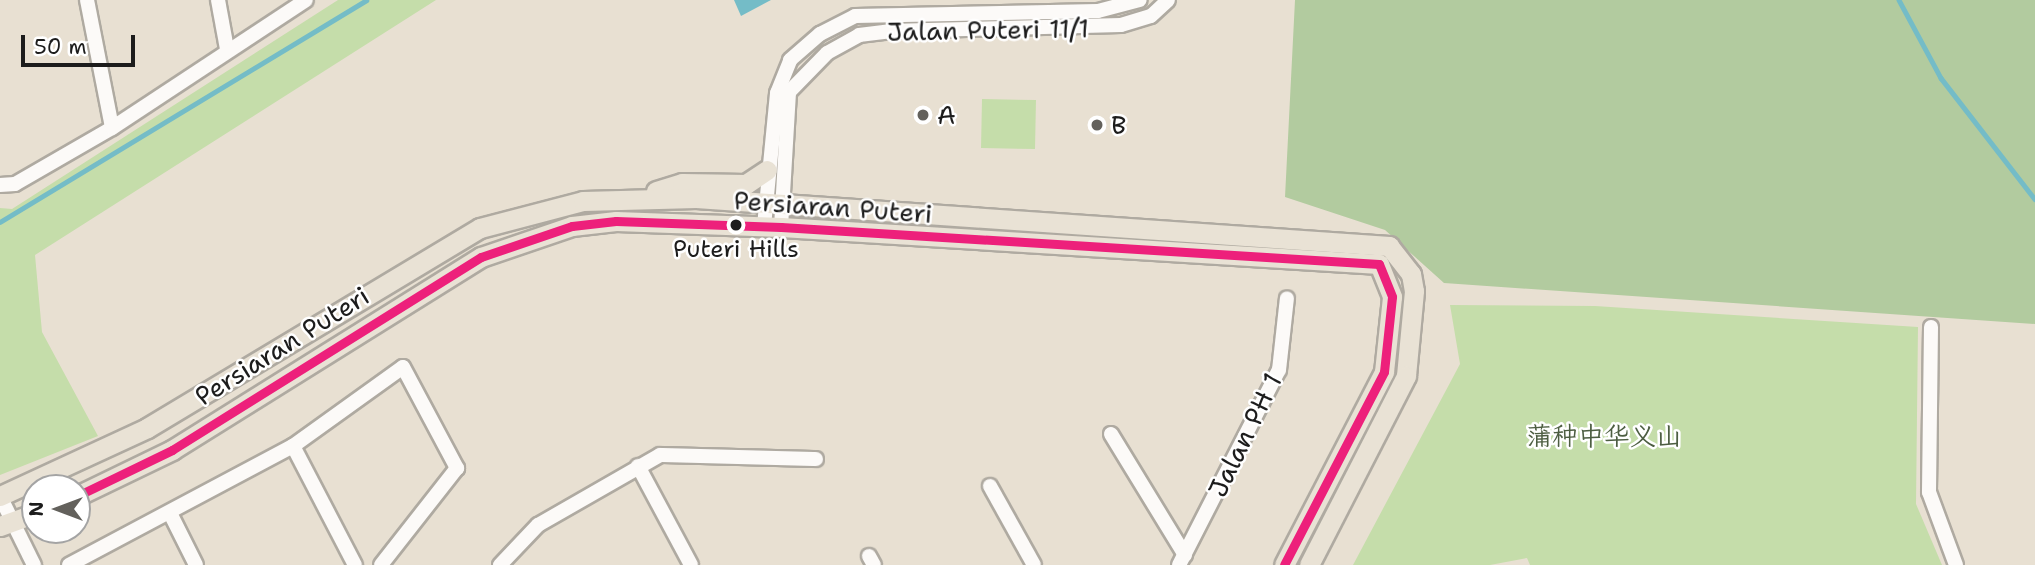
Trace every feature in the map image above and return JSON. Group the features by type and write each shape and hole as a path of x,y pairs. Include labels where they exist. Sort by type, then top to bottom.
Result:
{"main road":[{"path":"642,196 682,183 746,184 767,170"},
{"name":"Persiaran Puteri","path":"0,496 147,428 480,228 583,201 642,196 1389,246 1410,274 1413,291 1406,376 1309,565"},
{"name":"Persiaran Puteri","path":"91,489 172,450 426,287 520,240 616,221 772,226 1379,264 1392,297 1384,372 1284,565"}],"street":[{"path":"87,0 112,128"},
{"path":"218,0 227,50"},
{"path":"8,185 112,128 306,0"},
{"name":"Jalan Puteri 11/1","path":"773,203 767,170 777,93 790,60 845,19 907,11 1098,11 1140,0"},
{"name":"Jalan Puteri 11/1","path":"772,226 789,92 800,75 859,34 1090,30 1151,16 1168,0"},
{"name":"Jalan PH 1","path":"1182,560 1279,370 1287,298"},
{"path":"1931,327 1929,492 1956,565"},
{"path":"69,565 293,446 403,368 457,468 381,565"},
{"path":"1111,434 1182,560"},
{"path":"293,446 355,565"},
{"path":"500,565 538,525 660,455 703,453 816,459"},
{"path":"638,466 691,565"},
{"path":"990,486 1034,565"},
{"path":"0,496 5,524 34,565"},
{"path":"170,513 196,565"}],"green space":[{"path":"338,0 436,0 35,255 42,332 98,436 0,475 0,208 12,209"},
{"path":"1295,0 2035,0 2035,324 1444,283 1385,230 1285,197"},
{"path":"982,99 1036,100 1035,149 981,148"},
{"name":"蒲种中华义山","path":"1450,305 1595,306 1918,327 1916,504 1942,565 1530,565 1527,558 1490,565 1353,565 1460,364"}],"water":[{"path":"734,0 771,0 741,16"}],"waterway":[{"path":"0,222 366,0"},
{"path":"1899,0 1941,78 2035,199"}],"transit line":[{"path":"91,489 172,450 481,257 572,226 616,221 781,227 1379,264 1392,297 1384,372 1284,565"}],"place":[{"name":"A","path":"923,115"},
{"name":"B","path":"1097,125"},
{"name":"Puteri Hills","path":"736,225"}]}
